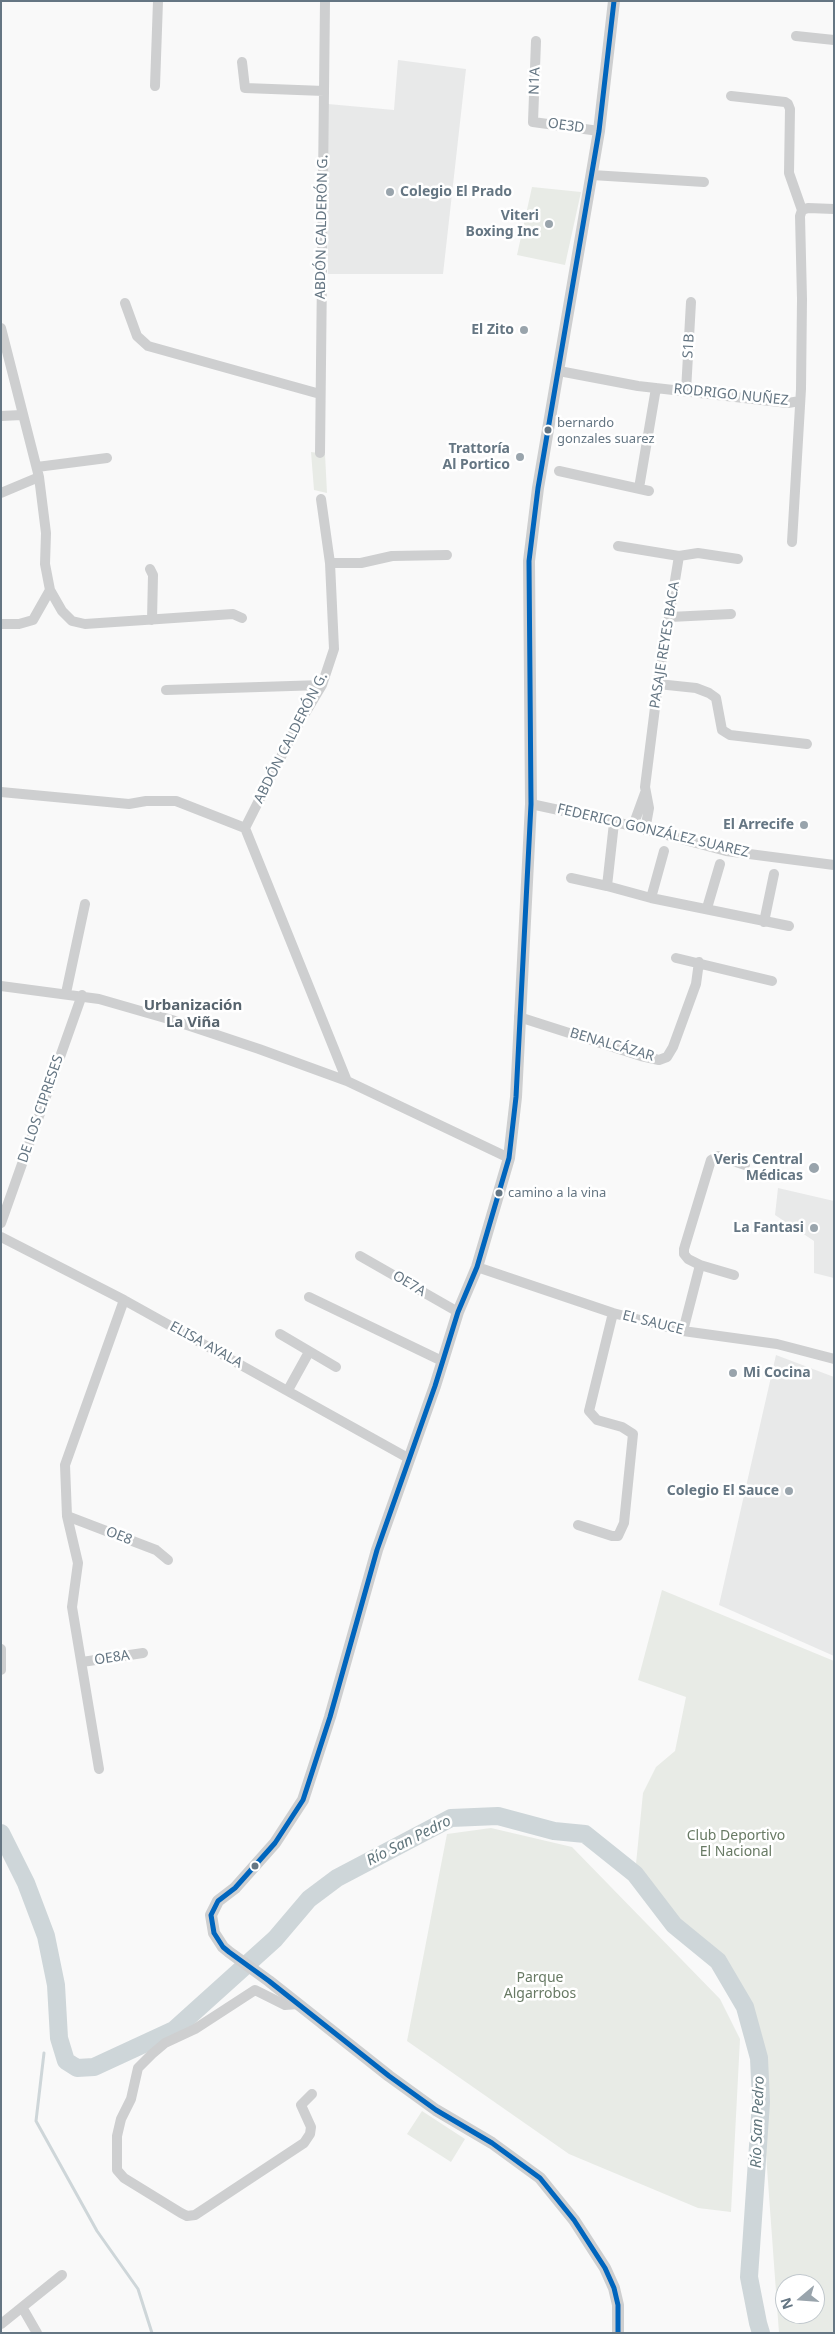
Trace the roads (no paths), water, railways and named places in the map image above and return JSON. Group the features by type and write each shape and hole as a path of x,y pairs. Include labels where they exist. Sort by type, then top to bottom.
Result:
{"street":[{"path":"155,86 158,1"},
{"name":"ABDÓN CALDERÓN G.","path":"320,453 326,1"},
{"path":"614,1 599,131 538,488 529,562 531,804 516,1097 509,1158 478,1267 458,1312 435,1386 377,1550 330,1717 303,1800 275,1843 236,1888 214,1906 211,1915 213,1928 223,1947 230,1953 389,2076 436,2110 492,2143 540,2178 574,2220 605,2268 614,2288 618,2305 618,2333"},
{"path":"796,36 834,40"},
{"name":"N1A","path":"533,122 536,41"},
{"path":"242,62 245,88 324,91"},
{"path":"731,96 785,102 788,104 790,109 789,173 802,210 834,209"},
{"name":"OE3D","path":"533,122 599,131"},
{"path":"592,175 704,182"},
{"name":"RODRIGO NUÑEZ","path":"559,370 656,388 788,403 800,401 802,299 800,216 802,210"},
{"name":"S1B","path":"686,391 691,302"},
{"path":"125,303 137,336 148,346 320,394"},
{"path":"1,328 38,472 46,533 45,564 50,590 62,611 72,621 86,624 233,614 242,618"},
{"path":"559,470 644,489 656,388"},
{"path":"792,542 800,401"},
{"path":"1,416 22,415"},
{"path":"1,493 38,472 107,458"},
{"name":"ABDÓN CALDERÓN G.","path":"245,828 291,736 322,684 334,649 330,563 321,499"},
{"path":"618,546 680,556 698,553 738,559"},
{"path":"330,563 362,563 392,556 447,555"},
{"name":"PASAJE REYES BACA","path":"633,826 645,793 658,684 680,556"},
{"path":"150,569 153,575 152,620"},
{"path":"1,624 19,624 32,620 50,590"},
{"path":"670,617 731,614"},
{"path":"166,690 322,684"},
{"path":"658,684 696,688 709,693 716,698 722,730 730,735 807,744"},
{"path":"1,792 129,804 146,801 176,801 245,828 347,1081"},
{"name":"PASAJE REYES BACA","path":"645,793 649,808 645,830"},
{"name":"FEDERICO GONZÁLEZ SUAREZ","path":"531,804 633,826 726,851 834,865"},
{"path":"607,886 614,823"},
{"path":"651,898 664,851"},
{"path":"707,908 720,864"},
{"path":"764,922 774,874"},
{"path":"572,878 651,898 789,926"},
{"path":"66,993 85,904"},
{"path":"676,958 772,981"},
{"name":"BENALCÁZAR","path":"519,1017 659,1060 667,1056 673,1047 696,984 699,962"},
{"path":"1,986 82,995 172,1020 259,1048 347,1081 509,1158"},
{"name":"DE LOS CIPRESES","path":"1,1223 82,995"},
{"path":"734,1275 700,1265 688,1259 684,1249 711,1160 718,1156 745,1165"},
{"name":"ELISA AYALA","path":"1,1237 124,1300 408,1458"},
{"name":"OE7A","path":"360,1256 458,1312"},
{"path":"683,1331 700,1265"},
{"name":"EL SAUCE","path":"478,1267 613,1313 683,1331 777,1344 834,1359"},
{"path":"309,1297 442,1361"},
{"path":"99,1769 72,1608 78,1563 67,1516 65,1465 124,1300"},
{"path":"578,1525 612,1536 618,1536 624,1524 633,1434 622,1427 597,1420 589,1411 613,1313"},
{"path":"280,1334 336,1366"},
{"path":"288,1390 310,1352"},
{"name":"OE8","path":"67,1516 156,1550 168,1560"},
{"path":"1,1649 1,1670"},
{"name":"OE8A","path":"82,1662 143,1653"},
{"path":"297,2004 285,2005 255,1990 195,2029 164,2043 152,2054 138,2068 130,2100 121,2119 117,2136 117,2170 124,2178 181,2213 188,2216 195,2214 304,2143 310,2134 311,2127 301,2104 312,2094"},
{"path":"1,2324 62,2275"},
{"path":"22,2307 37,2333"}],"waterway":[{"name":"Río San Pedro","path":"1,1833 26,1883 46,1936 56,1985 59,2038 66,2061 77,2068 94,2067 174,2030 275,1939 309,1899 337,1878 451,1818 498,1816 554,1831 585,1834 635,1874 674,1925 718,1961 745,2007 759,2058 761,2102 749,2277 761,2333"},
{"path":"44,2053 36,2121 97,2231 138,2289 152,2333"}],"place":[{"name":"Colegio El Prado","path":"390,192"},
{"name":"Viteri Boxing Inc","path":"549,224"},
{"name":"El Zito","path":"524,330"},
{"name":"bernardo gonzales suarez","path":"548,430"},
{"name":"Trattoría Al Portico","path":"520,457"},
{"name":"El Arrecife","path":"804,825"},
{"name":"Veris Central Médicas","path":"814,1168"},
{"name":"camino a la vina","path":"499,1193"},
{"name":"La Fantasi","path":"814,1228"},
{"name":"Mi Cocina","path":"733,1373"},
{"name":"Colegio El Sauce","path":"789,1491"}],"district":[{"name":"Urbanización La Viña","path":"193,1014"}],"park label":[{"name":"Club Deportivo El Nacional","path":"736,1844"},
{"name":"Parque Algarrobos","path":"540,1986"}]}
